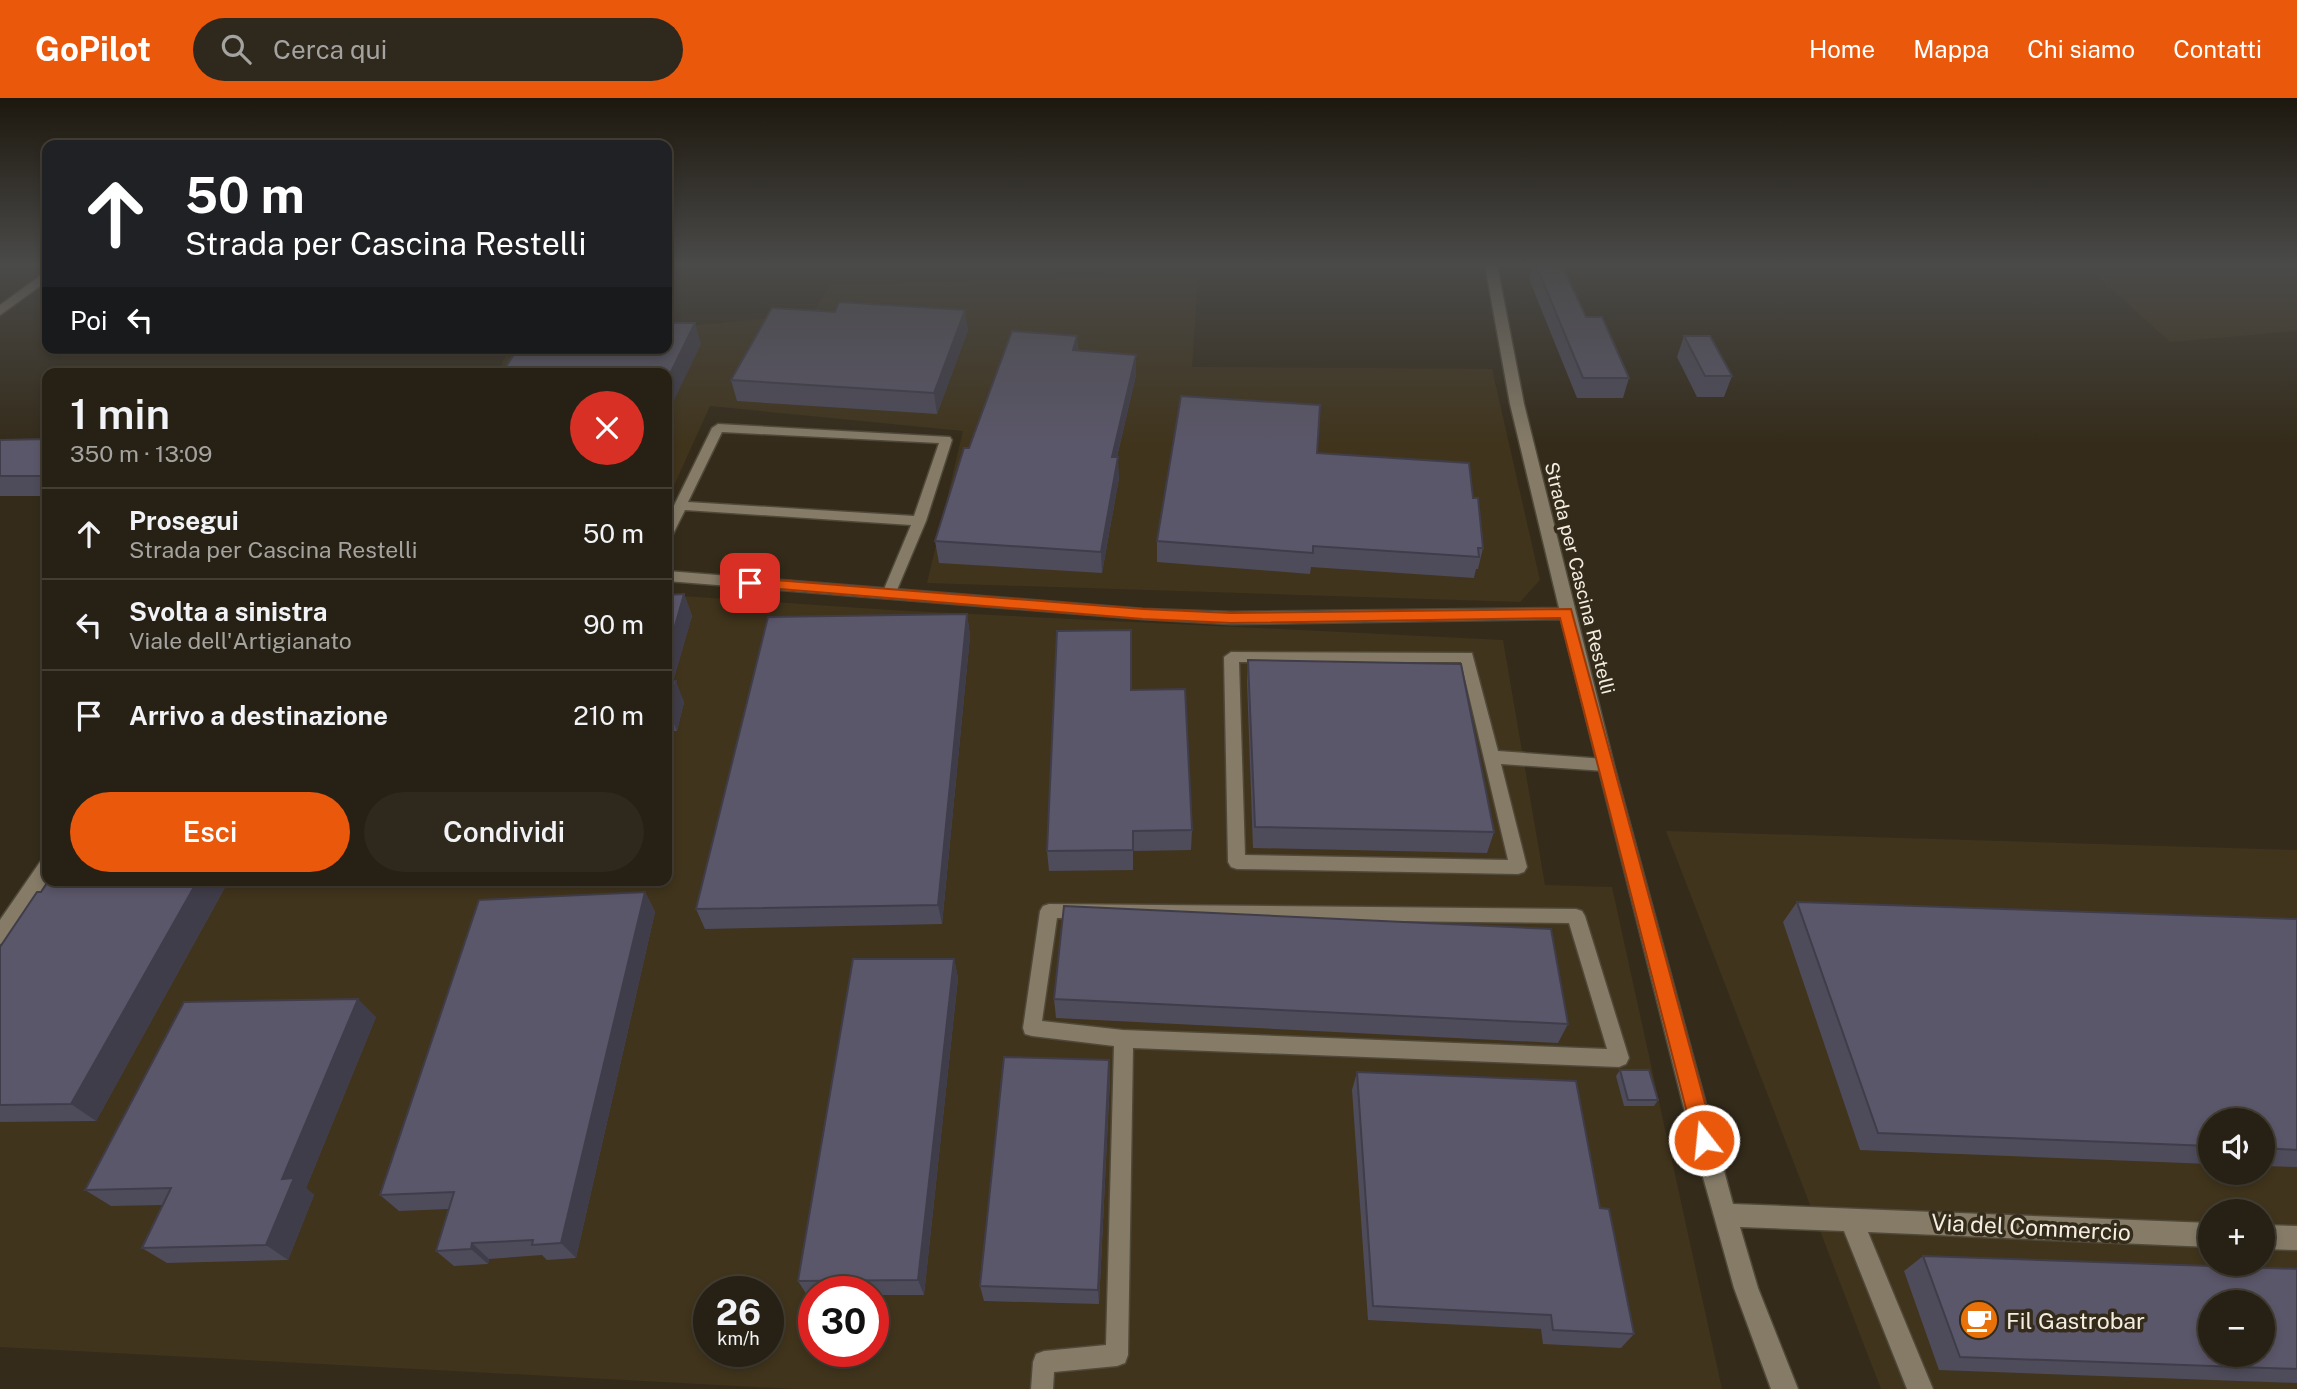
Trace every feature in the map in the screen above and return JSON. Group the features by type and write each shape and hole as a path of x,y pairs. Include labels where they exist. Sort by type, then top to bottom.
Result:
{"street":[{"name":"Strada per Cascina Restelli","path":"1502,325 1517,404 1566,613 1697,1116 1727,1215"},
{"path":"672,576 1143,614 1231,618 1566,613"},
{"path":"0,936 42,874"},
{"path":"1727,1215 1746,1288 1779,1383"},
{"name":"Via del Commercio","path":"1727,1215 2198,1234"},
{"path":"1851,1219 1920,1389"},
{"path":"2275,1237 2297,1238"}],"lane":[{"path":"672,523 718,428 946,440 919,521 889,594"},
{"path":"680,506 919,521"},
{"path":"1231,657 1467,657 1491,757 1518,867 1237,862 1231,657"},
{"path":"1491,757 1605,765"},
{"path":"1048,911 1576,916 1619,1058 1123,1039 1032,1028 1048,911"},
{"path":"1042,1389 1044,1362 1116,1355 1125,1066 1123,1039"}],"shaded area":[{"path":"696,325 1195,325 1192,367 1492,369 1540,580 1520,602 927,583 963,431 710,406 672,490 672,368 500,368 506,354 672,354 672,328"},
{"path":"2152,325 2297,325 2297,331 2170,342"},
{"path":"672,595 891,610 1503,640 1545,885 1612,887 1722,1389 794,1389 0,1347 0,996 71,886 672,886"},
{"path":"1666,831 2297,850 2297,1389 1881,1389"}],"building":[{"path":"672,325 694,325 672,370 505,368 514,354 672,354"},
{"path":"762,325 959,325 934,393 731,380"},
{"path":"1561,325 1606,325 1629,378 1583,378"},
{"path":"1012,331 1077,336 1073,350 1136,355 1112,457 1118,457 1101,552 935,541 964,448 969,448"},
{"path":"1684,336 1710,336 1732,376 1705,376"},
{"path":"1181,396 1320,405 1317,453 1469,463 1473,498 1478,498 1483,548 1478,548 1479,557 1313,546 1313,553 1157,541"},
{"path":"42,439 42,476 0,476 0,440"},
{"path":"684,594 672,636 672,595"},
{"path":"967,614 938,905 696,909 768,617"},
{"path":"1131,630 1131,690 1185,689 1192,830 1133,831 1133,850 1047,851 1057,631"},
{"path":"1248,660 1461,664 1494,832 1255,827"},
{"path":"45,886 195,886 71,1104 0,1105 0,947 37,892 41,892"},
{"path":"645,892 561,1243 532,1245 533,1240 472,1243 471,1249 436,1251 454,1192 380,1195 479,900"},
{"path":"1797,902 2297,919 2297,1150 2275,1149 2275,1108 2198,1108 2198,1146 1878,1133"},
{"path":"1064,906 1551,929 1568,1024 1054,999"},
{"path":"853,959 954,959 918,1280 889,1280 889,1276 799,1276"},
{"path":"358,999 282,1179 294,1178 266,1245 142,1248 171,1188 85,1190 184,1002"},
{"path":"1004,1057 1109,1060 1098,1290 980,1286"},
{"path":"1620,1070 1649,1070 1658,1100 1628,1100"},
{"path":"1357,1072 1576,1081 1600,1208 1609,1209 1634,1334 1553,1330 1551,1315 1373,1306"},
{"path":"1923,1256 2198,1266 2198,1276 2275,1276 2275,1268 2297,1269 2297,1369 2241,1367 2275,1367 2275,1290 2198,1290 2198,1365 1960,1357"}],"place":[{"name":"Fil Gastrobar","path":"1979,1320"}],"route":[{"path":"750,583 1143,614 1231,618 1566,613 1704,1140"}]}
